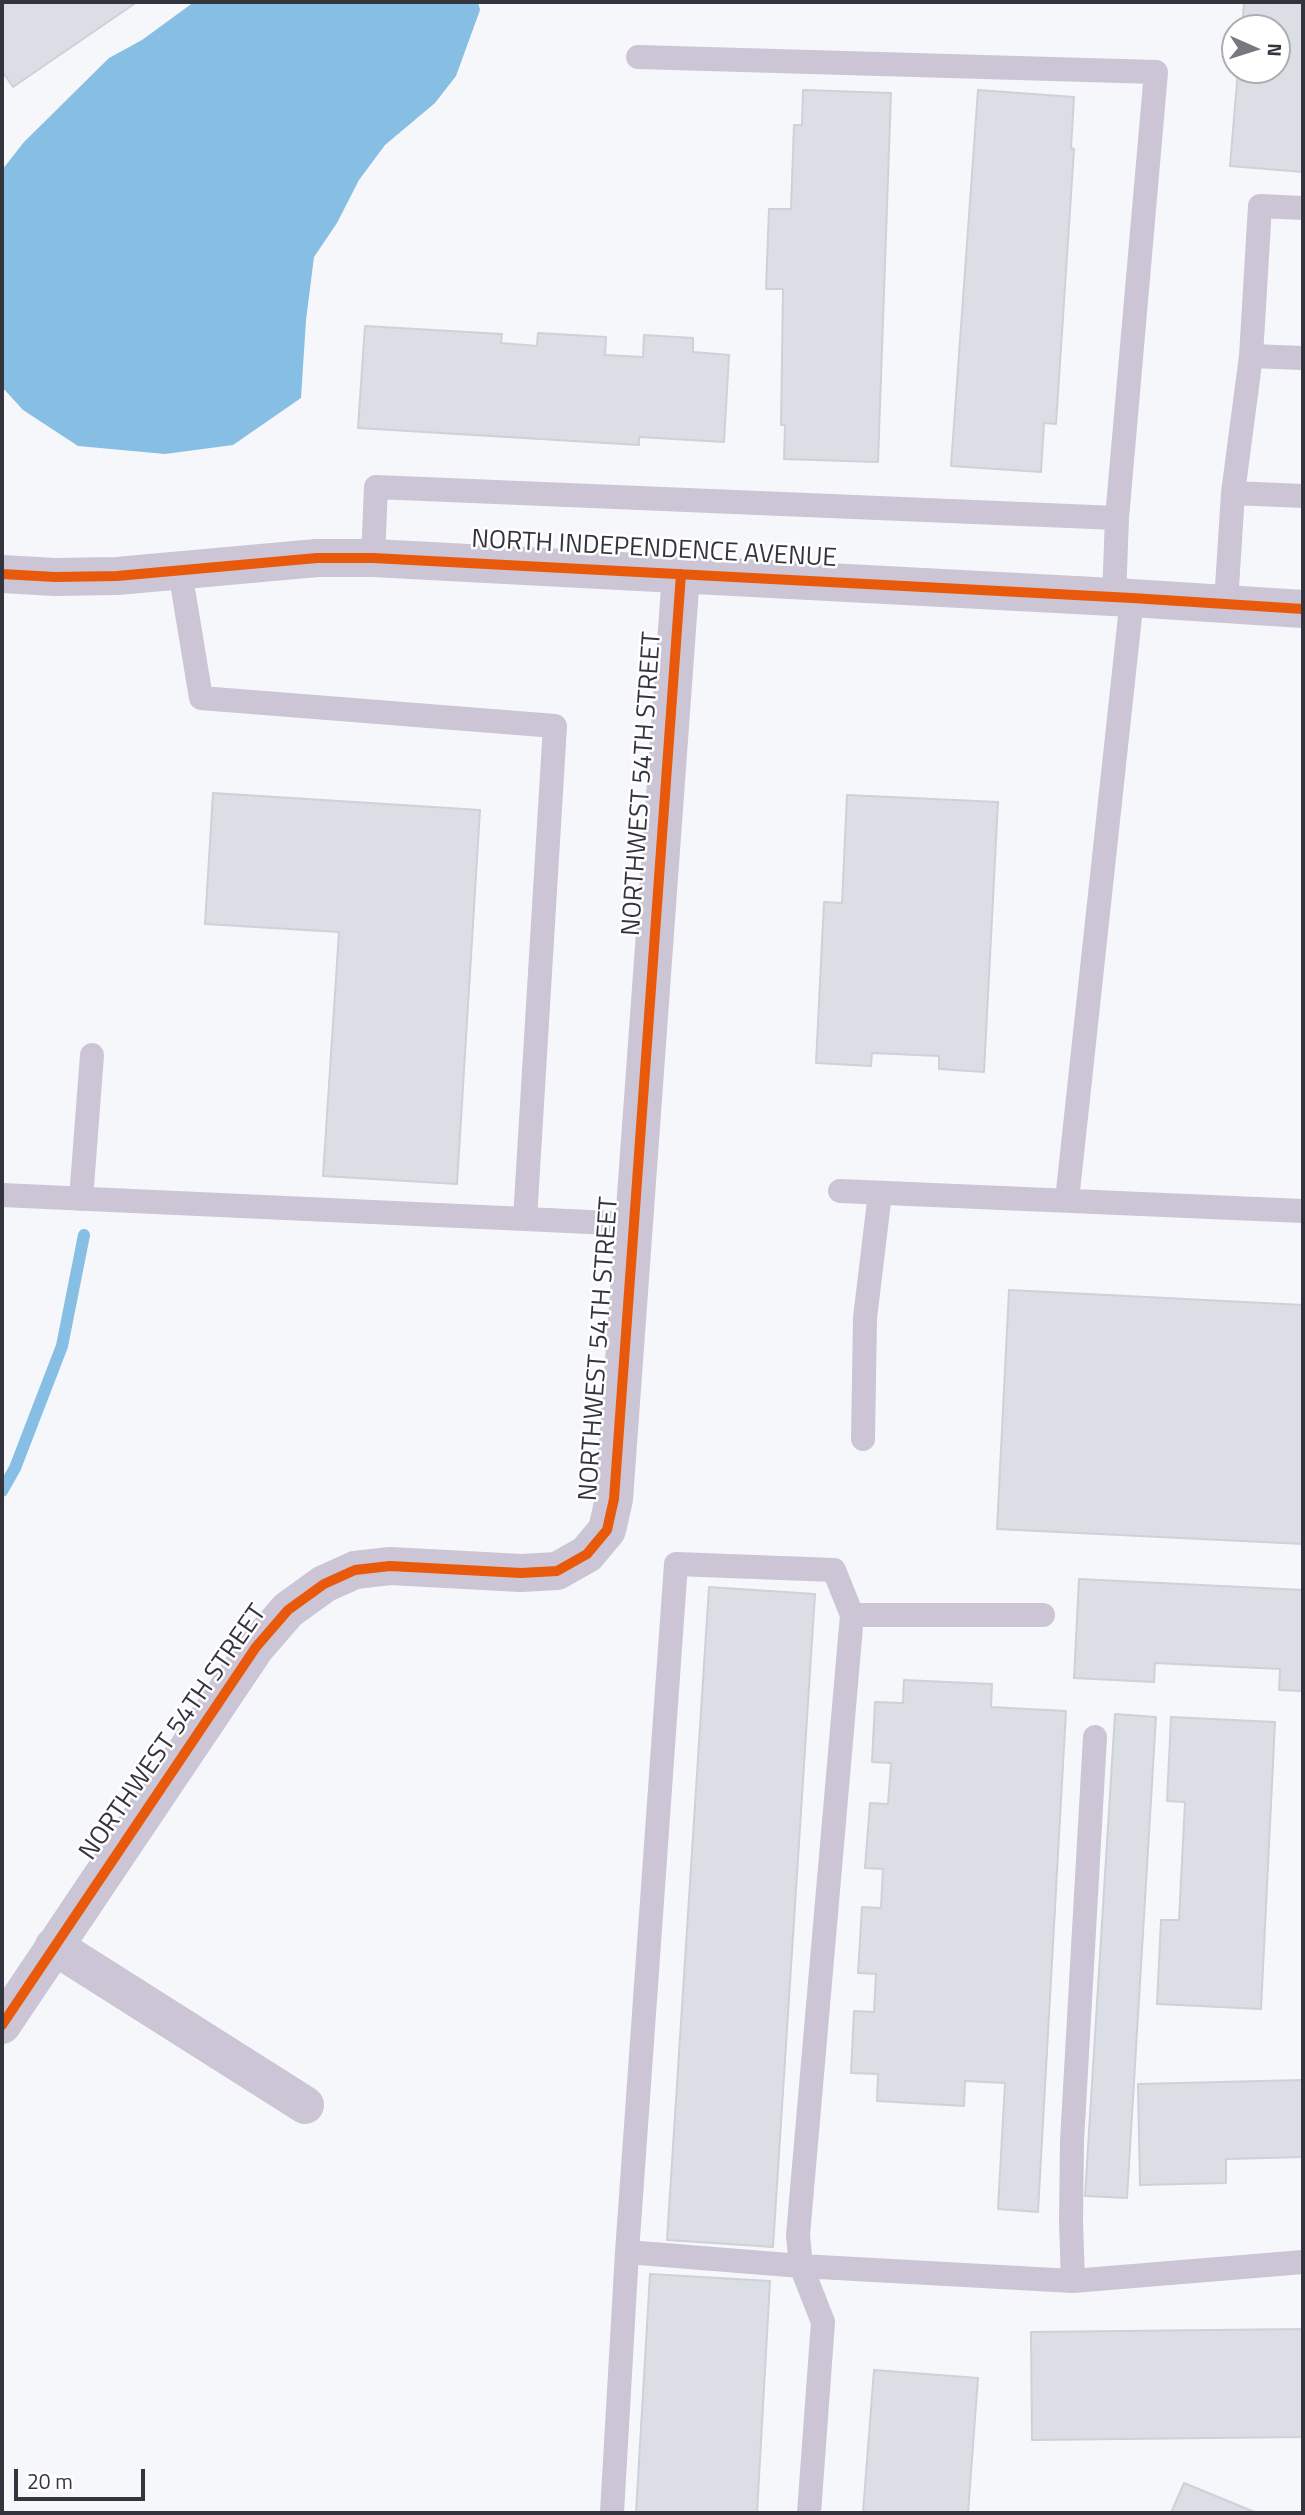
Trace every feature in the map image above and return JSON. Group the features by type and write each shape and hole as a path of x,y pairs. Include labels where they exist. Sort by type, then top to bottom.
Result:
{"street":[{"name":"NORTH INDEPENDENCE AVENUE","path":"2,574 117,576 317,558 373,558 1123,597 1303,609"},
{"name":"NORTHWEST 54TH STREET","path":"2,2025 256,1647 288,1610 324,1584 355,1570 390,1566 521,1573 557,1571 587,1554 607,1530 614,1499 681,574"},
{"path":"54,1946 305,2105"}],"lane":[{"path":"638,57 1156,72 1117,519 1123,597 1067,1200"},
{"path":"1226,603 1233,493 1251,356 1260,206 1303,208"},
{"path":"1251,356 1303,358"},
{"path":"373,558 376,487 1117,519"},
{"path":"1233,493 1303,496"},
{"path":"180,571 201,698 555,726 525,1219"},
{"path":"81,1199 92,1055"},
{"path":"840,1191 1303,1211"},
{"path":"863,1439 865,1318 880,1193"},
{"path":"2,1195 632,1224"},
{"path":"612,2513 627,2252 676,1564 834,1570 852,1615 798,2235 801,2266 823,2322 809,2513"},
{"path":"852,1615 1044,1615"},
{"path":"1073,2281 1072,2141 1095,1737"},
{"path":"627,2252 801,2266 1073,2281 1303,2262"}],"water":[{"path":"194,2 478,2 480,10 456,76 435,103 385,145 359,180 337,223 314,257 306,320 301,398 233,445 165,454 78,446 23,410 2,387 2,170 24,142 109,58 142,40"}],"building":[{"path":"2,2 137,2 13,87 2,71"},
{"path":"1244,2 1303,2 1303,172 1230,166 1237,84 1291,84 1291,14 1243,14"},
{"path":"803,90 891,93 878,462 784,459 785,425 781,425 783,289 766,289 769,209 791,209 794,125 802,125"},
{"path":"978,90 1074,97 1071,148 1074,149 1056,424 1044,423 1041,472 951,466"},
{"path":"365,326 502,334 501,343 537,346 538,333 606,337 605,355 643,357 644,335 693,338 693,352 729,355 724,442 639,437 639,445 358,428"},
{"path":"213,793 480,810 457,1184 323,1176 339,932 205,924"},
{"path":"847,795 998,802 984,1072 939,1069 939,1056 872,1053 871,1066 816,1063 824,902 842,903"},
{"path":"1009,1290 1303,1305 1303,1544 997,1529"},
{"path":"1079,1579 1303,1590 1303,1691 1279,1690 1280,1669 1155,1663 1154,1682 1074,1678"},
{"path":"709,1587 815,1594 773,2247 667,2240"},
{"path":"904,1680 992,1684 991,1707 1066,1711 1038,2212 998,2209 1005,2083 965,2081 964,2106 877,2101 878,2074 851,2073 854,2011 874,2012 876,1974 858,1973 862,1907 881,1908 883,1869 865,1868 870,1803 888,1804 891,1763 872,1762 875,1702 903,1703"},
{"path":"1115,1714 1156,1717 1127,2198 1085,2196"},
{"path":"1171,1717 1275,1722 1261,2009 1157,2004 1161,1920 1179,1920 1185,1802 1167,1801"},
{"path":"1303,2080 1303,2157 1226,2159 1226,2183 1140,2185 1138,2084"},
{"path":"650,2274 770,2281 757,2513 636,2513"},
{"path":"1303,2329 1303,2437 1032,2440 1031,2332"},
{"path":"874,2370 978,2378 968,2513 863,2513"},
{"path":"1184,2483 1257,2513 1171,2513"}],"waterway":[{"path":"2,1491 15,1468 62,1346 84,1235"}],"cycle path":[{"path":"2,574 117,576 317,558 373,558 1303,609"},
{"path":"2,2025 256,1647 288,1610 324,1584 355,1570 390,1566 521,1573 557,1571 587,1554 607,1530 614,1499 681,574"}]}
